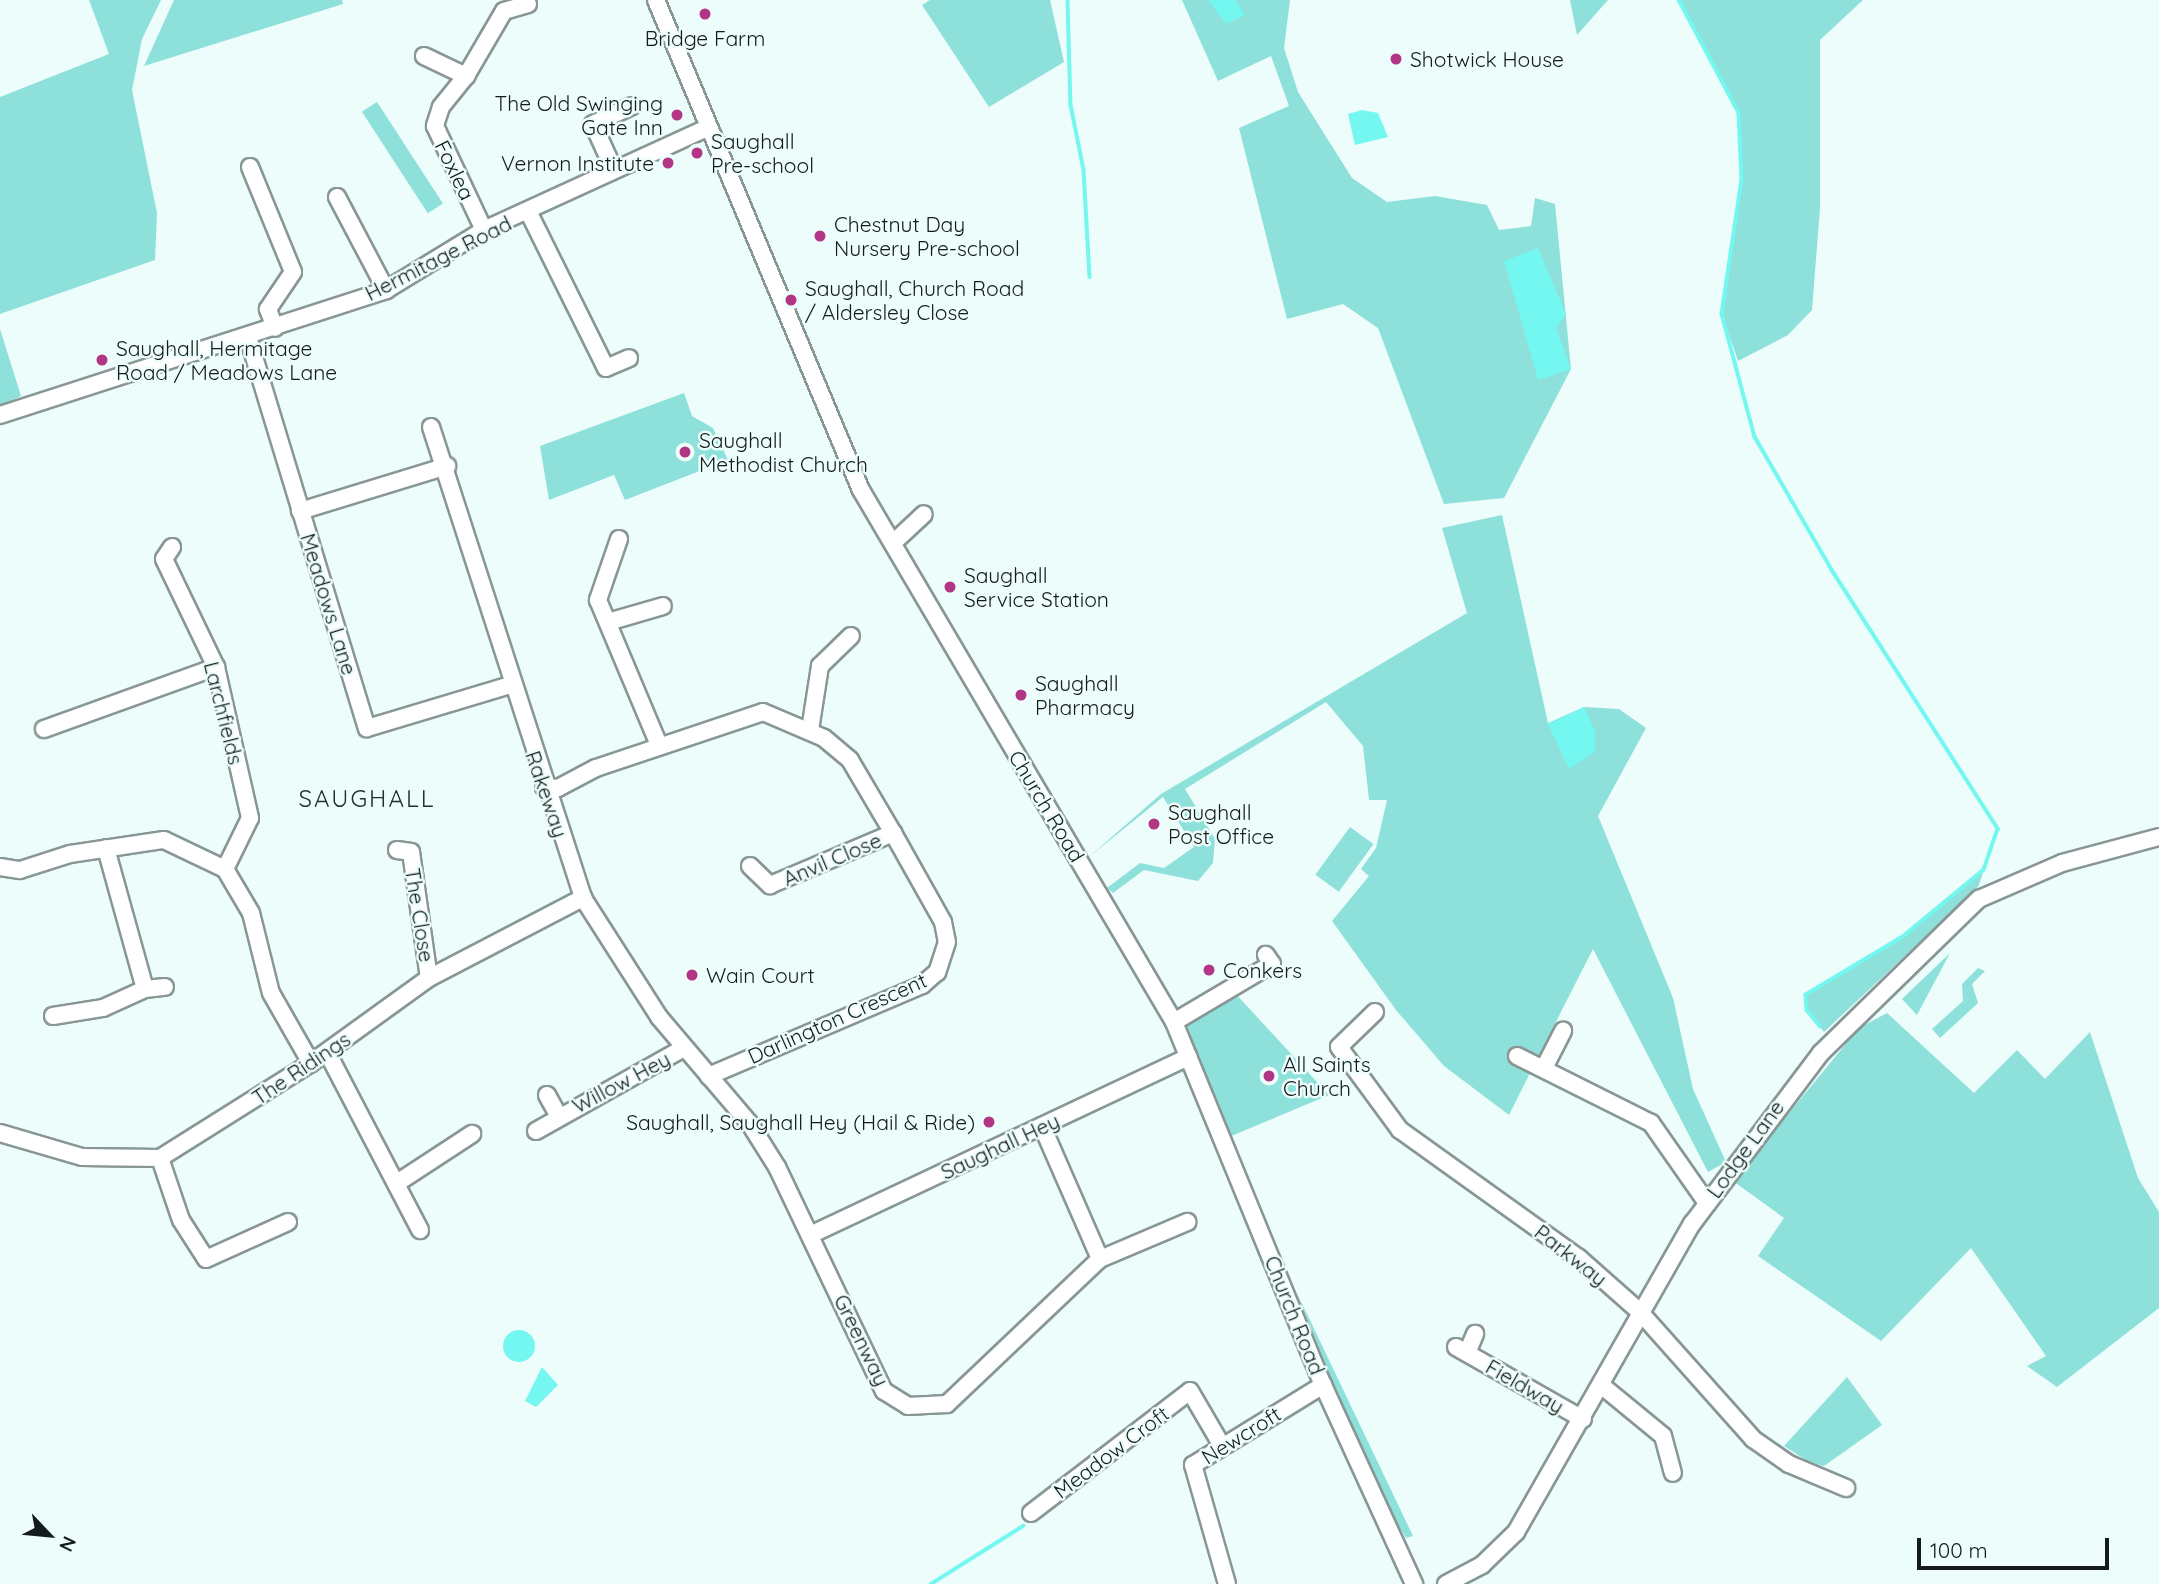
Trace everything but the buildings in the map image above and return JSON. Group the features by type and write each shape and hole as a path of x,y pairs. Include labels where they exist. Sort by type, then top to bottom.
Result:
{"street":[{"name":"Church Road","path":"656,0 858,482 1174,1022 1323,1385 1370,1493 1414,1584"},
{"name":"Foxlea","path":"484,230 435,126 441,107 466,76 515,3"},
{"path":"424,56 466,76"},
{"path":"613,168 593,124 632,106"},
{"name":"Hermitage Road","path":"0,415 153,361 248,337 386,290 484,230 529,213 613,168 708,128"},
{"path":"250,167 293,272 268,309 275,328"},
{"path":"337,197 386,290"},
{"path":"529,213 600,370 629,358"},
{"name":"Meadows Lane","path":"248,337 367,728 510,685"},
{"name":"Rakeway","path":"431,427 447,466 510,685 583,898 684,1048 714,1081"},
{"path":"300,511 447,466"},
{"path":"892,543 924,514"},
{"path":"620,539 598,600 659,745"},
{"name":"Larchfields","path":"147,562 168,553 216,667 250,818 225,869"},
{"path":"606,618 663,606"},
{"path":"810,730 820,666 851,636"},
{"path":"44,729 216,667"},
{"name":"Darlington Crescent","path":"544,787 558,788 659,745 750,712 810,730 850,760 893,833 943,922 947,942 937,972 922,985 714,1081"},
{"name":"Anvil Close","path":"750,866 771,892 893,833"},
{"name":"Lodge Lane","path":"1446,1584 1509,1542 1583,1419 1640,1312 1707,1203 1806,1070 1968,907 2029,874 2159,837"},
{"path":"0,867 20,870 106,848 164,840 225,869 251,913 271,993 311,1063"},
{"name":"The Close","path":"426,846 404,851 429,978"},
{"path":"106,848 145,989"},
{"name":"The Ridings","path":"160,1158 311,1063 429,978 583,898"},
{"path":"1174,1022 1272,965"},
{"path":"53,1016 103,1008 145,989 165,987"},
{"name":"Parkway","path":"1375,1012 1339,1047 1400,1130 1579,1258 1640,1312 1753,1438 1789,1464 1846,1488"},
{"path":"1544,1068 1563,1031"},
{"name":"Willow Hey","path":"536,1131 558,1115 611,1093 684,1048"},
{"path":"327,1052 420,1230"},
{"path":"1517,1056 1651,1123 1707,1203"},
{"name":"Saughall Hey","path":"812,1234 1188,1058"},
{"name":"Greenway","path":"714,1081 750,1124 812,1234 884,1391 908,1406 929,1409 947,1405 1100,1259 1187,1222"},
{"name":"Willow Hey","path":"547,1096 558,1115"},
{"path":"1042,1126 1100,1259"},
{"path":"0,1133 82,1157 160,1158 181,1220 205,1259 284,1230"},
{"path":"397,1184 457,1151 472,1134"},
{"name":"Fieldway","path":"1475,1334 1461,1350 1583,1419"},
{"name":"Newcroft","path":"1227,1584 1193,1476 1193,1465 1221,1444 1323,1385"},
{"path":"1601,1385 1663,1436 1673,1473"},
{"name":"Meadow Croft","path":"1031,1513 1194,1387 1221,1444"}],"shaded area":[{"path":"89,0 161,0 142,39 132,90 157,213 155,260 0,314 0,97 109,54"},
{"path":"174,0 342,0 343,4 144,66"},
{"path":"930,0 1050,0 1064,62 989,107 922,5"},
{"path":"1182,0 1290,0 1284,48 1298,92 1352,178 1387,202 1435,196 1487,205 1499,230 1531,226 1535,198 1555,204 1571,369 1504,498 1444,504 1378,328 1343,304 1287,319 1239,128 1289,106 1271,56 1218,81"},
{"path":"1208,0 1235,0 1245,15 1226,24"},
{"path":"1570,0 1608,0 1577,35"},
{"path":"1679,0 1863,0 1820,40 1820,208 1812,310 1788,335 1738,361 1722,314 1742,180 1739,113"},
{"path":"377,102 443,203 428,213 362,112"},
{"path":"1362,110 1378,113 1388,137 1355,145 1348,114"},
{"path":"1538,248 1566,314 1556,328 1571,369 1538,380 1504,261"},
{"path":"0,329 21,396 0,406"},
{"path":"684,393 692,416 713,428 728,460 625,500 614,475 549,500 540,446"},
{"path":"1502,515 1548,723 1584,707 1619,709 1646,728 1598,816 1673,998 1693,1089 1726,1162 1708,1172 1593,949 1539,1055 1520,1048 1513,1062 1531,1071 1509,1115 1444,1066 1396,1010 1332,921 1369,876 1361,869 1376,848 1387,800 1369,800 1363,746 1326,702 1185,789 1215,839 1213,863 1198,881 1144,870 1113,893 1107,888 1140,863 1164,868 1194,847 1163,797 1089,857 1161,794 1467,613 1442,528"},
{"path":"1584,707 1595,731 1595,752 1569,769 1548,724"},
{"path":"1350,827 1373,844 1339,892 1315,875"},
{"path":"1984,870 1978,887 1824,1032 1807,1010 1806,995 1903,937"},
{"path":"1950,953 1917,1015 1902,999"},
{"path":"1978,968 1985,971 1972,984 1978,1003 1940,1038 1932,1029 1963,1001 1962,984"},
{"path":"1234,992 1329,1095 1229,1137 1181,1025"},
{"path":"1887,1013 1974,1093 2017,1050 2045,1079 2090,1032 2138,1178 2159,1212 2159,1308 2057,1387 2027,1366 2046,1356 1971,1248 1881,1341 1758,1256 1784,1218 1733,1181 1859,1028"},
{"path":"1297,1293 1413,1536 1406,1538 1373,1483"},
{"path":"519,1330 530,1335 535,1346 530,1357 519,1362 508,1357 503,1346 508,1335"},
{"path":"542,1367 558,1385 536,1407 525,1401"},
{"path":"1847,1377 1882,1425 1824,1466 1809,1462 1784,1446"}],"waterway":[{"path":"1068,0 1071,105 1084,170 1090,277"},
{"path":"1679,0 1739,113 1742,180 1722,314 1755,437 1832,570 1998,829 1984,870 1903,937 1806,995 1807,1010 1820,1026"},
{"path":"931,1584 1023,1526"}],"place":[{"name":"Bridge Farm","path":"705,14"},
{"name":"Shotwick House","path":"1396,59"},
{"name":"The Old Swinging Gate Inn","path":"677,115"},
{"name":"Saughall Pre-school","path":"697,153"},
{"name":"Vernon Institute","path":"668,163"},
{"name":"Chestnut Day Nursery Pre-school","path":"820,236"},
{"name":"Saughall, Church Road / Aldersley Close","path":"791,300"},
{"name":"Saughall, Hermitage Road / Meadows Lane","path":"102,360"},
{"name":"Saughall Methodist Church","path":"685,452"},
{"name":"Saughall Service Station","path":"950,587"},
{"name":"Saughall Pharmacy","path":"1021,695"},
{"name":"Saughall Post Office","path":"1154,824"},
{"name":"Conkers","path":"1209,970"},
{"name":"Wain Court","path":"692,975"},
{"name":"All Saints Church","path":"1269,1076"},
{"name":"Saughall, Saughall Hey (Hail & Ride)","path":"989,1122"}],"district":[{"name":"SAUGHALL","path":"367,799"}]}
